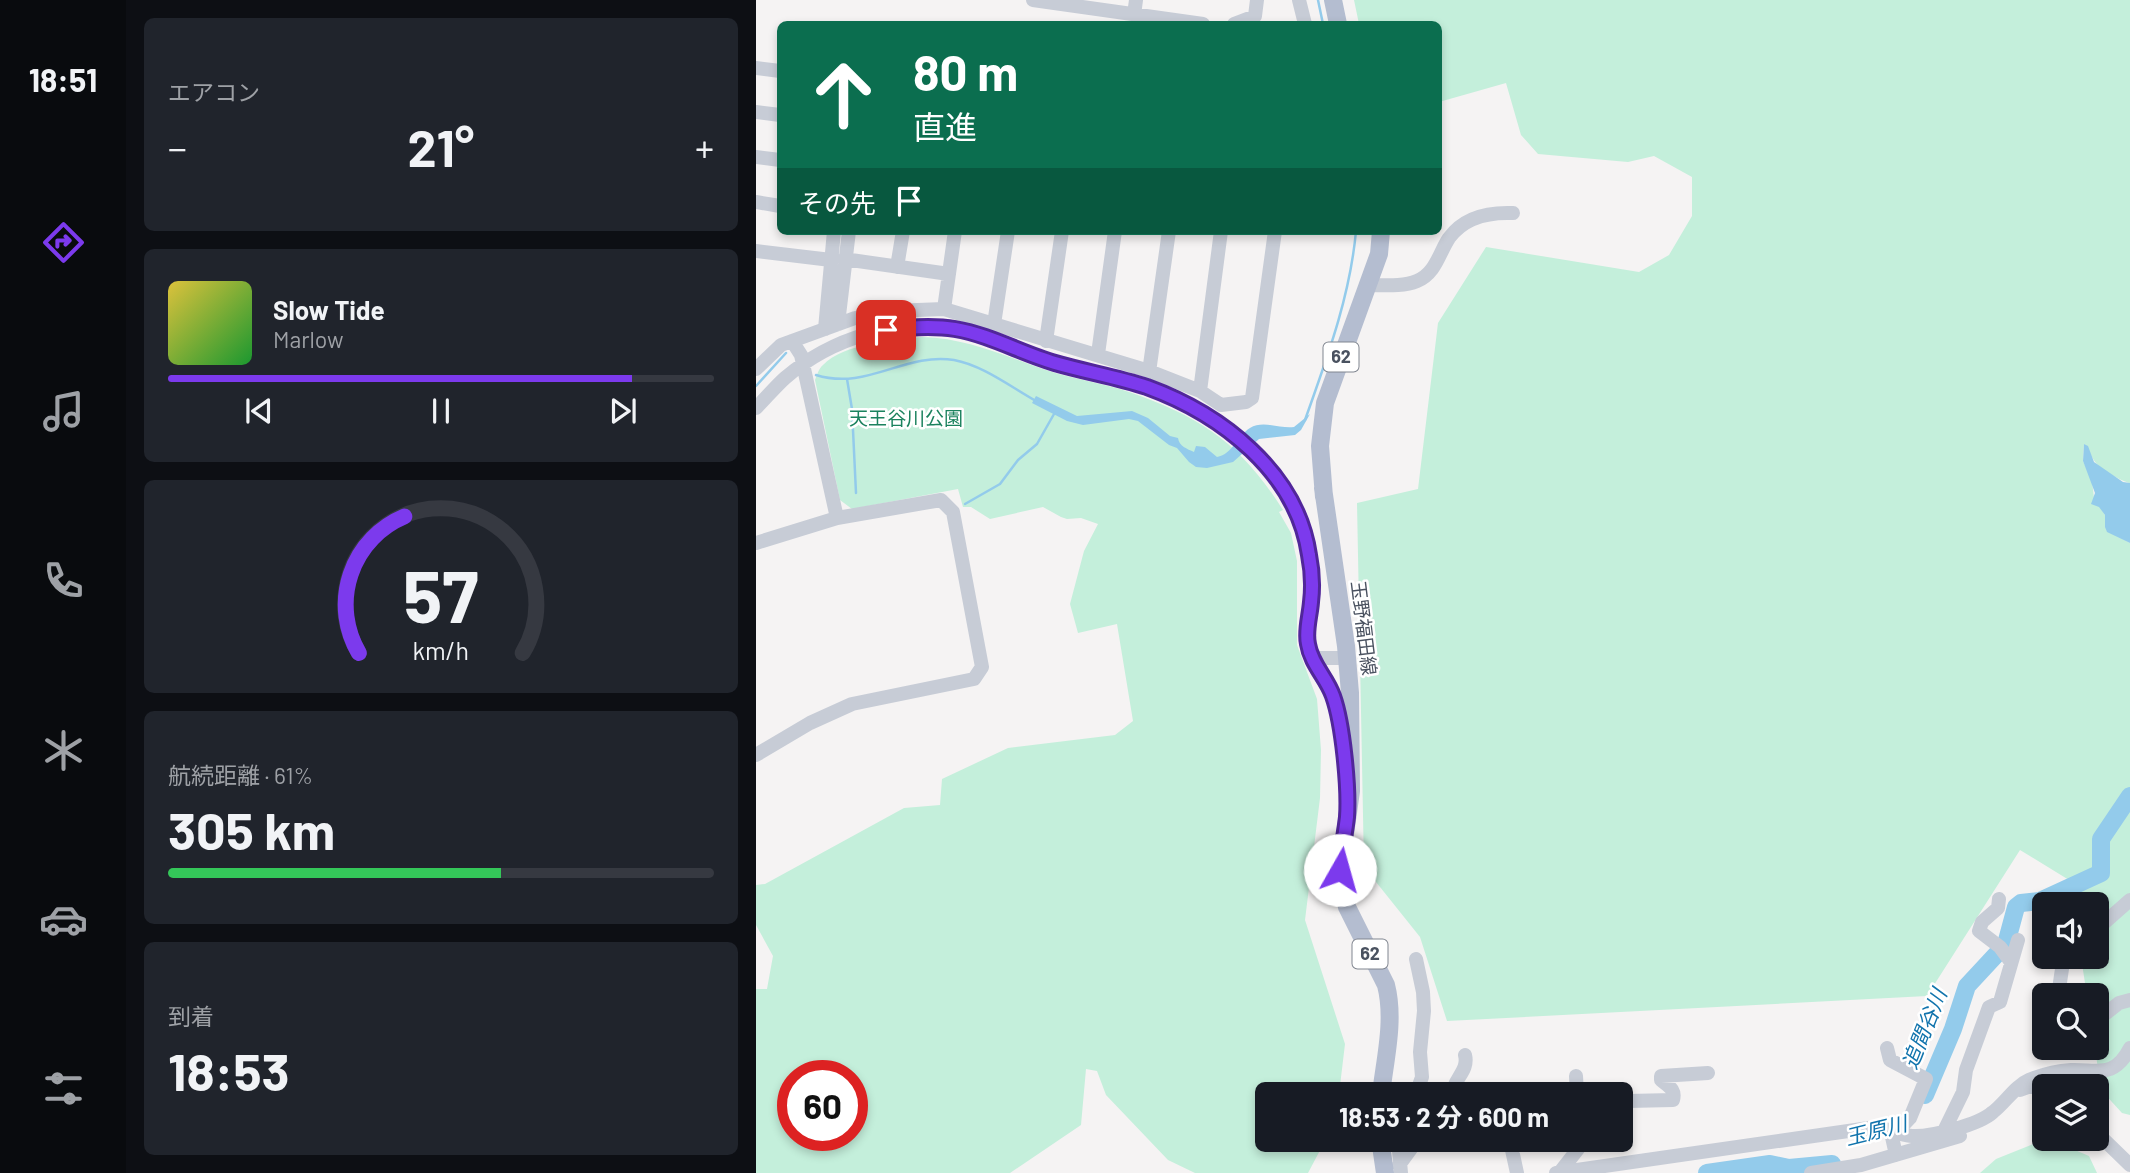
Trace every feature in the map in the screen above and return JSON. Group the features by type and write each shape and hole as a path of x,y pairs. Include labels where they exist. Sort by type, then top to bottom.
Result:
{"main road":[{"path":"1333,0 1337,21"},
{"name":"玉野福田線","path":"1347,816 1342,658 1320,446 1325,403 1379,254 1381,235"},
{"name":"玉野福田線","path":"1342,658 1350,693 1351,791 1340,870 1347,907 1389,996 1382,1082"},
{"path":"1386,1152 1395,1170"}],"street":[{"path":"1034,0 1135,8 1190,21"},
{"path":"1242,21 1255,16 1257,0"},
{"path":"1299,0 1304,21"},
{"path":"756,68 777,71"},
{"path":"756,112 777,115"},
{"path":"756,157 777,160"},
{"path":"756,202 777,205"},
{"path":"1368,285 1401,285 1418,281 1433,270 1450,236 1471,220 1484,214 1513,213"},
{"path":"832,326 838,260 835,235"},
{"path":"838,260 847,235"},
{"path":"897,267 901,235"},
{"path":"944,309 955,235"},
{"path":"991,339 1006,235"},
{"path":"1046,341 1061,235"},
{"path":"1098,354 1114,235"},
{"path":"1147,387 1168,235"},
{"path":"1200,391 1221,235"},
{"path":"757,367 774,349 832,326 891,311 944,309 1149,371 1200,391 1221,405 1246,402 1252,398 1274,235"},
{"path":"756,251 949,274"},
{"path":"756,408 785,378 842,342 886,330 936,327 956,329 1054,363 1147,387 1211,417 1244,444 1278,481 1306,535 1312,576 1308,648 1317,671 1333,695 1344,752"},
{"path":"792,341 802,355 837,518"},
{"path":"1211,417 1221,405"},
{"path":"756,543 837,518 941,500 953,512 982,667 974,679 852,704 810,723 756,755"},
{"path":"1312,656 1326,660 1342,658"},
{"path":"1999,899 1998,908 1982,922 1979,932 2005,953"},
{"path":"2109,919 2130,900"},
{"path":"1941,1136 1963,1092 1966,1070 1989,1007 2000,1002 2005,953 2018,940"},
{"path":"1416,959 1424,1012 1420,1082"},
{"path":"2109,1011 2119,1003 2130,1000"},
{"path":"1887,1048 1890,1060 1926,1079 1902,1134 1892,1137 1895,1151"},
{"path":"1811,1173 1861,1165 1895,1151 1964,1130 1986,1118 2021,1084 2068,1070 2107,1071 2123,1060 2130,1048"},
{"path":"1455,1082 1465,1069 1465,1055"},
{"path":"1633,1101 1674,1100 1672,1089 1661,1080 1661,1076 1709,1073"},
{"path":"1576,1076 1576,1082"},
{"path":"2013,1094 2032,1086"},
{"path":"1558,1172 1875,1127 1902,1134 1941,1136"},
{"path":"2109,1145 2130,1165"},
{"path":"1395,1170 1397,1152"},
{"path":"1395,1170 1408,1152"},
{"path":"1512,1152 1517,1173"},
{"path":"1558,1172 1575,1152"}],"green space":[{"path":"1354,0 2130,0 2130,483 2098,466 2084,444 2083,461 2092,481 2094,498 2105,515 2107,531 2130,543 2130,1115 2122,1113 2109,1099 2109,1074 2099,1074 2097,1060 2109,1060 2109,983 2085,983 2083,969 2109,969 2109,892 2071,892 2069,880 2020,850 1927,996 1447,1021 1420,937 1364,867 1357,503 1418,489 1438,323 1486,247 1639,272 1669,255 1692,216 1692,177 1654,156 1628,162 1538,154 1521,135 1506,83 1442,101 1442,21 1358,21"},
{"name":"天王谷川公園","path":"922,337 970,344 1155,402 1199,423 1236,451 1268,487 1283,510 1279,512 1291,533 1297,561 1297,645 1317,699 1321,750 1320,798 1305,920 1345,1044 1340,1082 1255,1082 1255,1152 1319,1152 1308,1173 1195,1173 1168,1160 1106,1095 1097,1071 1086,1069 1081,1125 1010,1173 756,1173 756,989 767,989 773,956 756,925 756,885 765,884 904,808 940,805 942,779 1008,748 1115,735 1133,721 1117,624 1078,633 1070,604 1084,551 1098,524 1081,518 1067,519 1043,507 990,519 971,507 963,507 958,489 852,509 840,500 815,380 822,366 832,358 856,347"},
{"path":"2032,1145 2032,1151 2077,1151 2089,1156 2097,1173 1980,1173 1996,1159"}],"water":[{"path":"1036,396 1077,416 1132,411 1148,418 1170,436 1178,438 1186,448 1194,452 1196,446 1205,447 1217,457 1231,449 1250,428 1260,425 1294,427 1310,414 1295,435 1259,439 1233,462 1207,468 1196,467 1177,448 1138,421 1129,419 1083,425 1067,421 1032,403"},
{"path":"2084,444 2088,446 2094,462 2123,482 2130,483 2130,543 2107,532 2105,515 2099,507 2091,504 2095,493 2083,461"}],"waterway":[{"path":"1318,0 1322,21"},
{"path":"1305,420 1343,303 1356,235"},
{"path":"756,386 786,353"},
{"path":"816,375 835,379 852,378 919,361 954,360 986,371 1036,401"},
{"path":"847,379 852,409 856,493"},
{"path":"965,504 1000,484 1018,460 1037,444 1054,414"},
{"name":"追間谷川","path":"1925,1095 1953,1029 1967,986 2006,944 2016,907 2021,903 2040,901 2101,873 2101,839 2130,796"},
{"name":"玉原川","path":"1707,1173 1770,1164 1789,1168 1832,1164"}],"route":[{"path":"886,330 912,327 956,329 1054,363 1147,387 1211,417 1239,438 1264,463 1291,502 1306,535 1312,576 1308,648 1317,671 1333,695 1344,752 1347,816 1340,870"}]}
